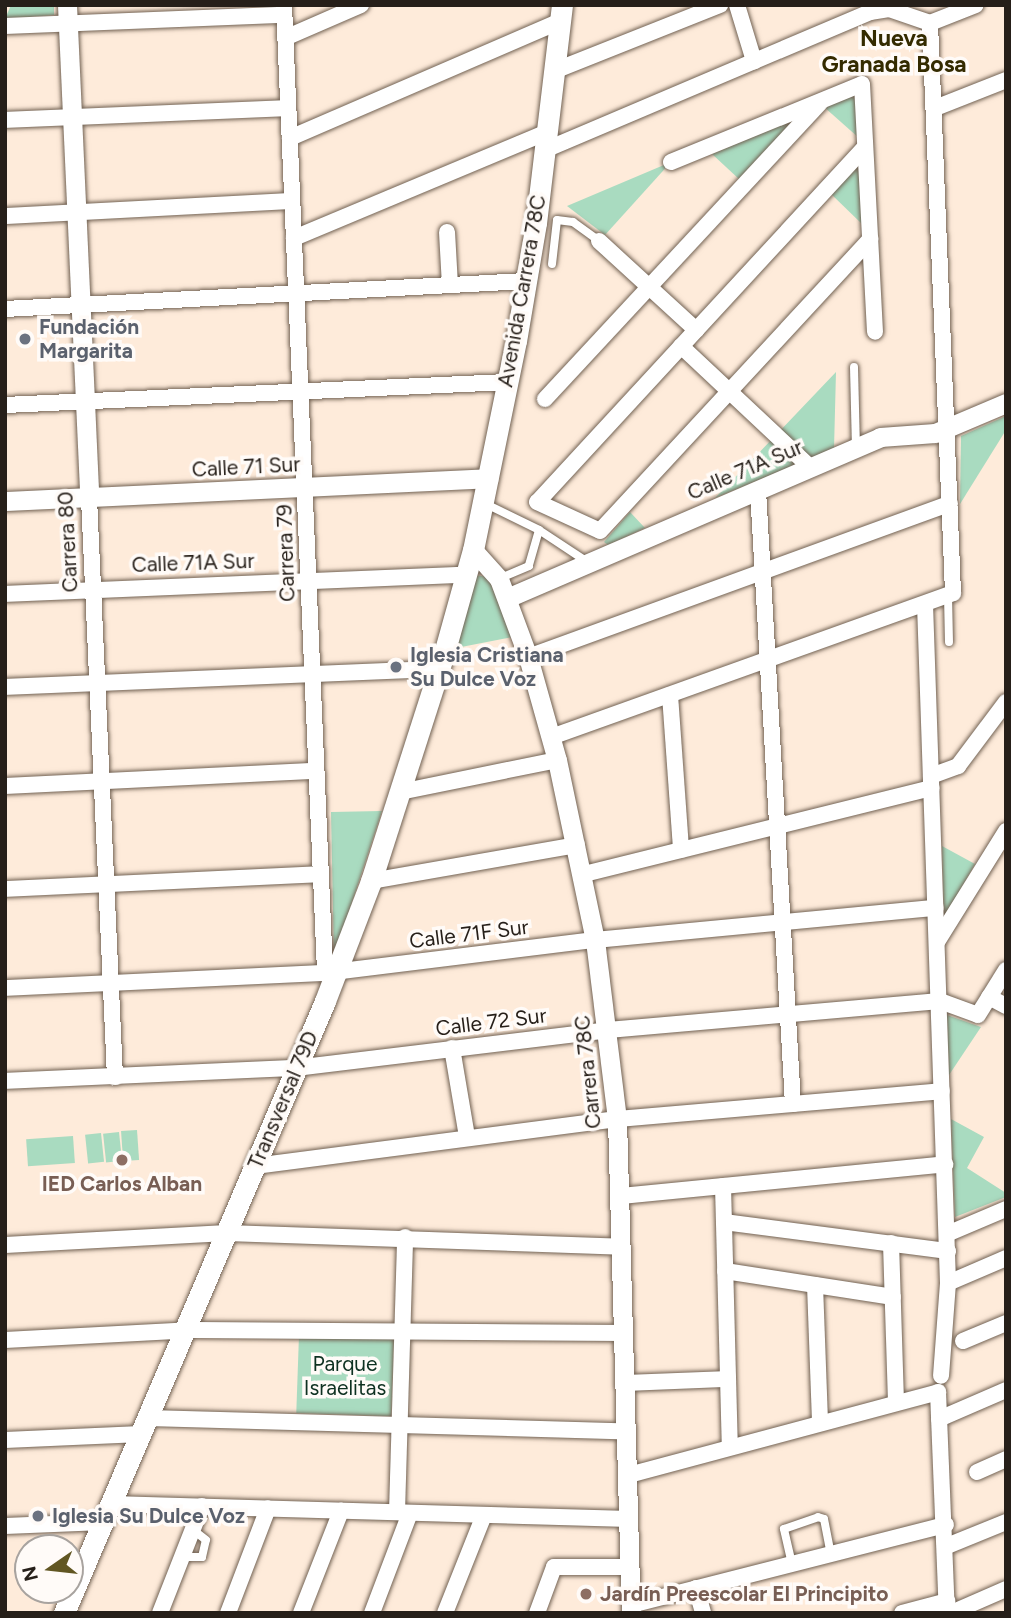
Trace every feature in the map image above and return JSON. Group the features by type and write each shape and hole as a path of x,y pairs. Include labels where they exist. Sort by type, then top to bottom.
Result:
{"main road":[{"name":"Avenida Carrera 78C","path":"467,575 533,243 561,13"},
{"name":"Transversal 79D","path":"64,1613 227,1233 295,1068 330,972 371,881 467,575"}],"street":[{"path":"285,38 361,5"},
{"path":"554,71 720,5"},
{"path":"737,5 754,61"},
{"path":"294,238 754,61 870,12 889,9 930,23 975,5"},
{"path":"5,26 67,14 284,10"},
{"name":"Carrera 79","path":"284,10 321,874 330,972"},
{"path":"290,138 561,13"},
{"name":"Carrera 80","path":"67,14 115,1076"},
{"path":"551,737 951,594 950,503 930,23"},
{"path":"935,108 1006,80"},
{"path":"671,162 862,84 875,332"},
{"path":"545,399 822,100"},
{"path":"5,120 288,108"},
{"path":"865,147 537,502 600,531 870,239"},
{"path":"5,216 292,201"},
{"path":"447,232 450,285"},
{"path":"599,241 696,330"},
{"path":"5,309 526,281"},
{"path":"681,346 810,467"},
{"path":"5,405 507,382"},
{"name":"Calle 71A Sur","path":"507,598 856,447 892,435 946,429 1006,403"},
{"name":"Calle 71 Sur","path":"5,502 488,478"},
{"path":"758,490 793,1104"},
{"path":"528,657 950,503"},
{"name":"Carrera 78C","path":"473,550 499,579 528,657 557,760 595,940 617,1119 627,1382 631,1609"},
{"name":"Calle 71A Sur","path":"5,594 467,575"},
{"path":"925,604 948,1283 939,1419 948,1609"},
{"path":"5,687 439,669"},
{"path":"670,695 681,850"},
{"path":"583,874 777,826 931,782 958,766 1006,702"},
{"path":"400,792 557,760"},
{"path":"5,786 317,771"},
{"path":"937,942 1006,831"},
{"path":"371,881 577,845"},
{"path":"5,889 321,874"},
{"name":"Calle 71F Sur","path":"5,988 330,972 595,940 936,908"},
{"path":"1006,970 989,997 1006,1006"},
{"name":"Calle 72 Sur","path":"5,1081 295,1068 608,1030 940,1001 978,1015 989,997"},
{"path":"452,1048 467,1138"},
{"path":"254,1166 617,1119 942,1091"},
{"path":"621,1196 945,1164"},
{"path":"723,1186 730,1446"},
{"path":"724,1222 891,1243 947,1242 1006,1209"},
{"path":"5,1245 227,1233 405,1237 622,1247"},
{"path":"372,1613 404,1512 399,1423 405,1237"},
{"path":"891,1243 896,1401"},
{"path":"948,1283 1006,1258"},
{"path":"725,1271 893,1297"},
{"path":"816,1285 820,1422"},
{"path":"963,1340 1006,1323"},
{"path":"5,1340 186,1330 625,1333"},
{"path":"627,1382 729,1379"},
{"path":"629,1475 896,1401 940,1384"},
{"path":"939,1419 1006,1390"},
{"path":"5,1440 144,1426 399,1423 628,1431"},
{"path":"977,1472 1006,1460"},
{"path":"160,1613 202,1506"},
{"path":"5,1526 107,1513 202,1506 630,1519"},
{"path":"228,1613 268,1508"},
{"path":"300,1613 341,1511"},
{"path":"445,1613 484,1515"},
{"path":"947,1546 1006,1522"},
{"path":"631,1609 696,1588 946,1525"},
{"path":"537,1613 554,1567 631,1567"},
{"path":"696,1588 703,1613"},
{"path":"902,1613 948,1609 1006,1589"}],"lane":[{"path":"552,264 557,220 573,222 599,241"},
{"path":"533,243 554,246"},
{"path":"854,367 856,447"},
{"path":"483,503 539,530 588,563"},
{"path":"499,579 529,566 539,530"},
{"path":"949,642 951,594"},
{"path":"792,1564 784,1529 818,1517 824,1519 831,1555"}],"green space":[{"path":"11,5 54,5 54,15 5,19"},
{"path":"857,91 859,138 824,107"},
{"path":"802,116 740,180 712,154"},
{"path":"862,157 864,226 829,192"},
{"path":"671,162 605,235 567,206"},
{"path":"836,372 834,449 715,498 776,435"},
{"path":"1006,416 1006,430 960,504 961,436"},
{"path":"630,512 645,528 608,545 604,542"},
{"path":"475,575 488,577 512,637 456,648"},
{"path":"382,811 334,957 331,812"},
{"path":"942,846 975,864 944,918"},
{"path":"947,1015 981,1027 949,1075"},
{"path":"951,1119 984,1137 967,1168 1006,1193 1006,1197 955,1217"},
{"path":"137,1130 139,1160 123,1161 121,1131"},
{"path":"119,1132 122,1161 106,1163 103,1134"},
{"path":"101,1133 104,1162 88,1164 85,1135"},
{"path":"73,1136 75,1163 28,1166 26,1139"},
{"name":"Parque Israelitas","path":"299,1335 394,1338 391,1416 296,1413"}],"place":[{"name":"Fundación Margarita","path":"25,339"},
{"name":"Iglesia Cristiana Su Dulce Voz","path":"396,667"},
{"name":"IED Carlos Alban","path":"122,1160"},
{"name":"Iglesia Su Dulce Voz","path":"38,1516"},
{"name":"Jardín Preescolar El Principito","path":"586,1594"}],"district":[{"name":"Nueva Granada Bosa","path":"894,51"}]}
